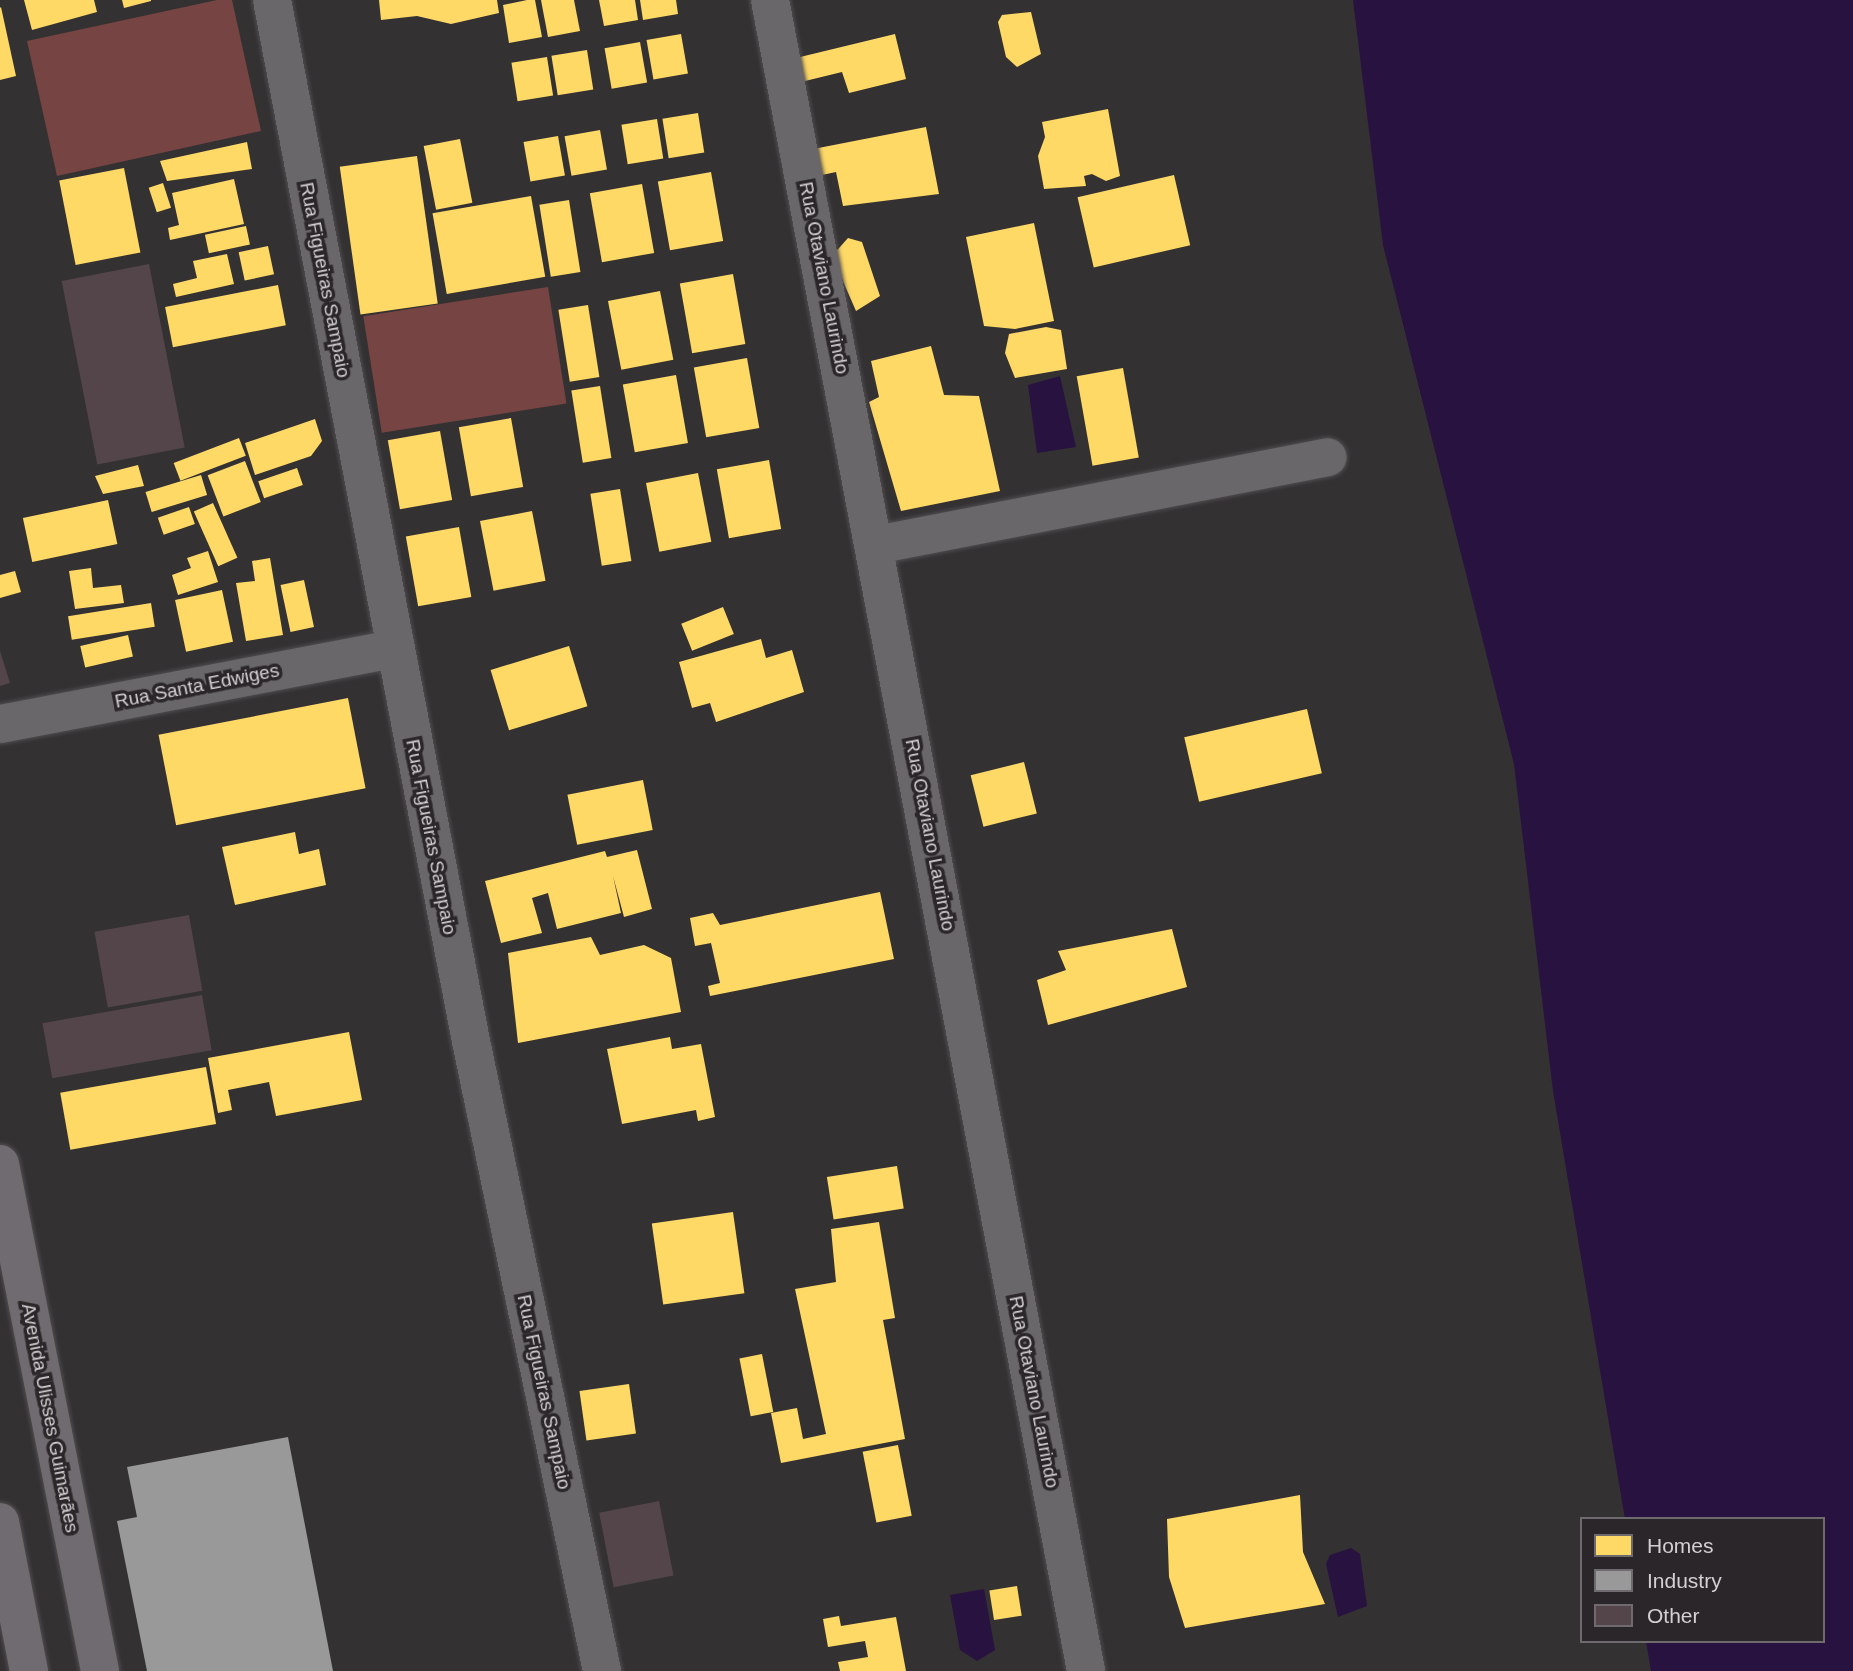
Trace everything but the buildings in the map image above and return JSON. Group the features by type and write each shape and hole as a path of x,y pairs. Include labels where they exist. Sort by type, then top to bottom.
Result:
{"main road":[{"name":"Avenida Ulisses Guimarães","path":"0,1164 100,1671"},
{"path":"0,1522 29,1671"}],"street":[{"name":"Rua Figueiras Sampaio","path":"272,0 394,649 602,1671"},
{"name":"Rua Otaviano Laurindo","path":"769,0 876,545 1086,1671"},
{"path":"876,545 1328,457"},
{"name":"Rua Santa Edwiges","path":"0,724 394,649"}],"shaded area":[{"path":"217,0 232,0 261,131 57,176 27,41"},
{"path":"1353,0 1853,0 1853,1671 1651,1671 1646,1643 1825,1643 1825,1517 1625,1517 1553,1091 1514,764 1383,245"},
{"path":"548,287 566,404 382,433 363,316"},
{"path":"1060,376 1076,447 1037,453 1028,385"},
{"path":"1351,1548 1360,1554 1367,1606 1338,1617 1326,1564 1330,1555"},
{"path":"984,1589 995,1650 977,1661 960,1650 950,1595"}]}
